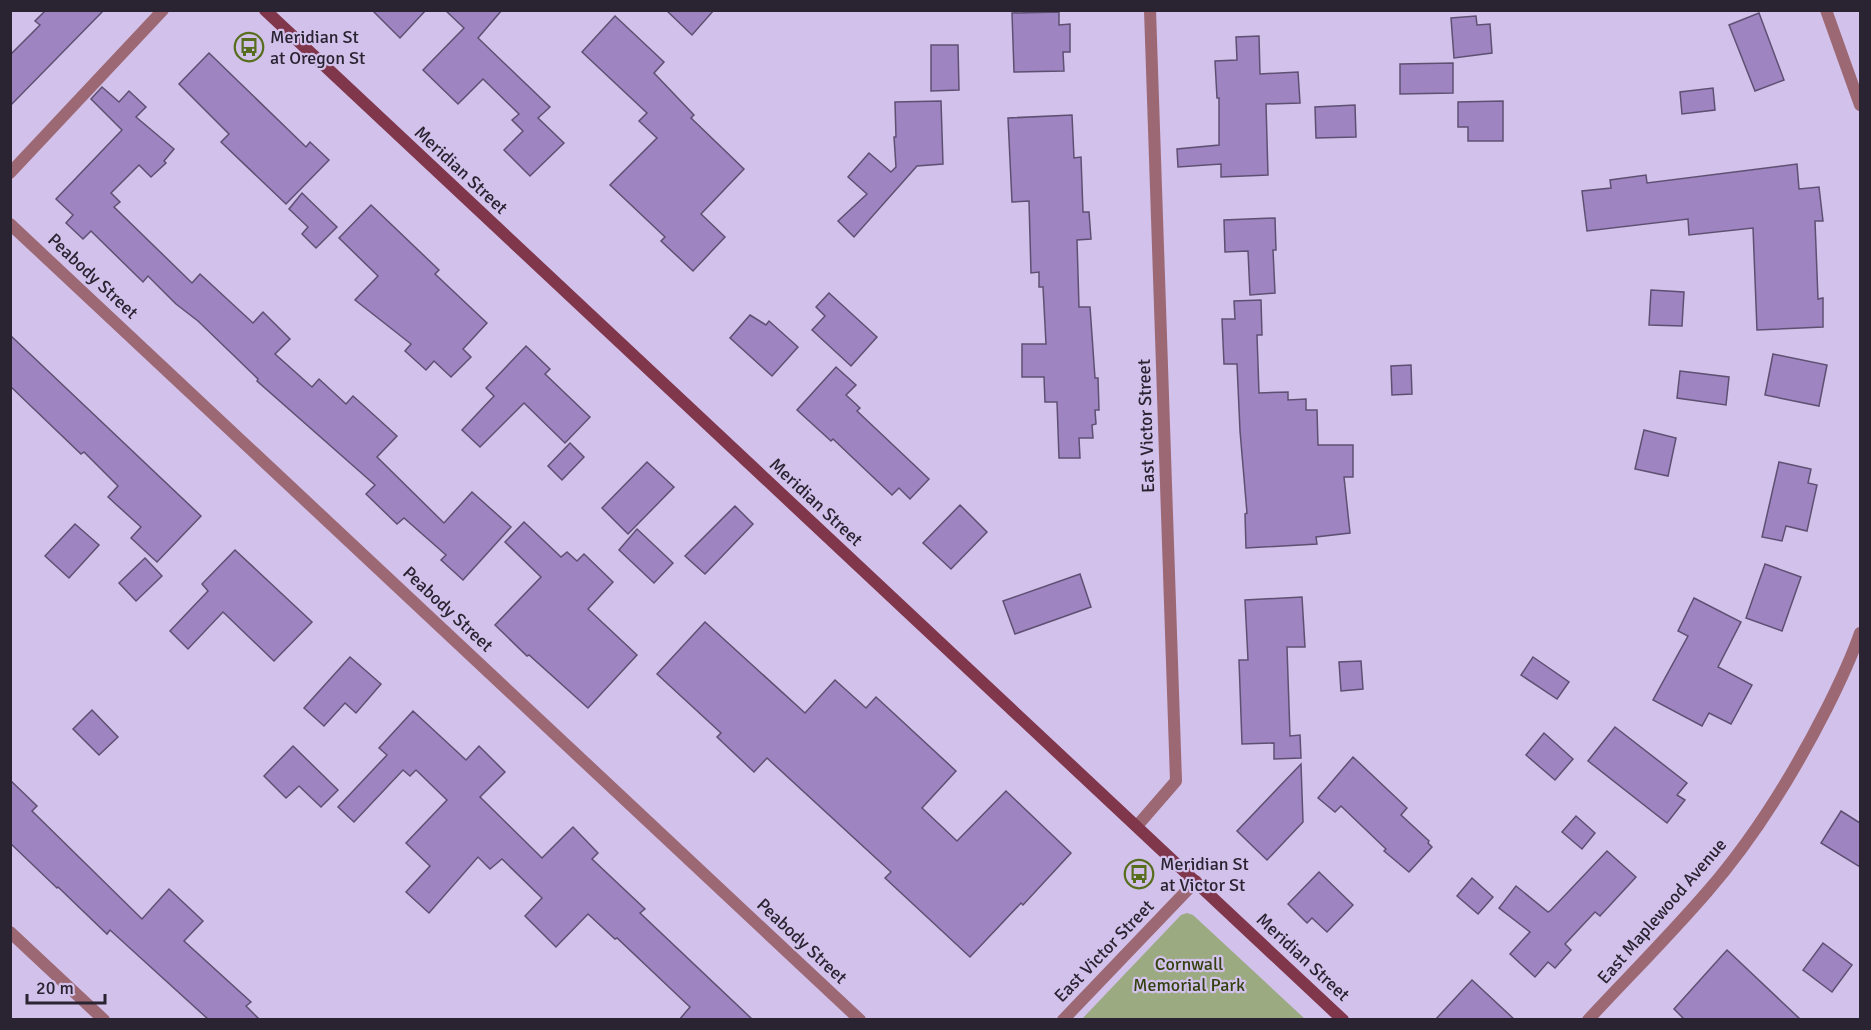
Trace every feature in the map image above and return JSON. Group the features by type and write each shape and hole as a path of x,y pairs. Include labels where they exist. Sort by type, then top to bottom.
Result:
{"main road":[{"name":"Meridian Street","path":"265,10 1343,1020"}],"street":[{"path":"10,172 164,10"},
{"name":"East Victor Street","path":"1137,826 1176,781 1150,10"},
{"path":"1826,10 1860,105"},
{"name":"Peabody Street","path":"10,224 860,1020"},
{"name":"East Maplewood Avenue","path":"1588,1020 1708,891 1741,849 1778,796 1811,740 1852,657 1860,633"},
{"name":"East Victor Street","path":"1063,1020 1196,881"},
{"path":"10,932 104,1020"}],"green space":[{"name":"Cornwall Memorial Park","path":"1187,913 1193,915 1305,1019 1082,1019 1181,915"}],"building":[{"path":"46,10 104,10 10,106 10,55 40,25 35,21"},
{"path":"372,10 426,10 400,38"},
{"path":"445,10 502,10 478,38 550,107 538,118 564,143 530,176 504,150 523,131 512,120 519,114 483,79 458,104 423,70 464,28"},
{"path":"666,10 714,10 692,35"},
{"path":"1059,12 1059,25 1070,24 1070,52 1063,52 1064,71 1014,72 1012,13"},
{"path":"1759,13 1784,80 1755,91 1729,25"},
{"path":"615,16 664,62 654,73 694,115 691,118 744,169 701,214 725,237 693,271 661,241 665,237 610,185 657,138 639,121 647,113 582,52"},
{"path":"1476,16 1477,25 1490,24 1492,53 1454,58 1451,18"},
{"path":"1259,36 1260,74 1298,72 1300,103 1266,104 1268,175 1221,177 1221,164 1178,167 1177,149 1219,145 1219,98 1217,98 1215,61 1237,60 1236,37"},
{"path":"931,45 958,45 959,90 931,91"},
{"path":"209,53 306,147 310,142 329,160 286,204 221,142 229,134 179,84"},
{"path":"1453,63 1453,93 1400,94 1400,64"},
{"path":"102,87 119,102 129,91 146,107 136,117 174,149 164,161 166,163 151,177 139,165 111,193 120,202 114,207 192,283 200,274 253,323 263,312 290,339 275,354 312,387 319,379 346,404 353,396 397,436 377,457 444,523 472,492 511,527 463,580 441,560 446,555 404,518 397,524 366,494 375,485 257,381 258,379 198,321 176,304 148,276 143,282 91,231 83,239 66,223 73,215 56,199 122,130 91,99"},
{"path":"1713,88 1715,110 1682,114 1680,92"},
{"path":"941,101 943,164 917,166 854,237 838,221 867,194 848,177 869,153 891,172 896,167 895,102"},
{"path":"1503,101 1503,141 1468,141 1468,127 1458,127 1458,102"},
{"path":"1355,105 1356,137 1316,138 1315,107"},
{"path":"1072,115 1074,158 1081,157 1083,212 1089,212 1091,239 1077,240 1079,307 1090,307 1099,410 1095,410 1096,424 1092,425 1093,438 1079,438 1080,458 1059,458 1057,402 1045,402 1044,377 1022,377 1022,344 1046,344 1043,287 1039,287 1039,272 1031,273 1029,201 1012,202 1008,118"},
{"path":"1797,164 1799,189 1819,187 1823,221 1815,221 1818,299 1823,298 1823,327 1757,330 1753,228 1689,235 1688,219 1587,231 1582,191 1611,188 1610,180 1646,175 1647,183"},
{"path":"302,193 337,227 316,248 302,234 308,227 289,209"},
{"path":"371,205 439,270 435,274 487,323 463,349 471,357 451,377 434,361 426,370 405,351 411,344 355,300 378,276 339,238"},
{"path":"1275,218 1276,250 1273,250 1275,293 1250,295 1248,251 1225,252 1224,220"},
{"path":"1651,290 1684,292 1682,326 1649,325"},
{"path":"829,293 877,337 851,366 812,330 825,316 816,307"},
{"path":"1261,300 1262,335 1257,335 1259,393 1288,392 1288,400 1306,399 1306,410 1317,410 1318,445 1353,445 1353,477 1344,477 1350,533 1316,537 1317,544 1246,548 1245,514 1247,513 1237,364 1224,364 1222,319 1235,319 1234,301"},
{"path":"750,315 766,325 769,321 798,347 772,376 730,338"},
{"path":"10,335 201,516 157,562 131,538 141,527 108,497 118,486 84,452 81,454 10,386"},
{"path":"526,346 550,369 545,374 590,417 565,443 524,403 480,447 462,430 494,396 486,388"},
{"path":"1773,354 1827,365 1819,406 1765,395"},
{"path":"1411,365 1412,394 1392,395 1391,366"},
{"path":"836,367 856,385 846,395 860,408 857,411 929,479 910,499 899,488 892,495 833,439 831,441 797,410"},
{"path":"1680,371 1729,377 1726,405 1677,398"},
{"path":"1644,430 1676,438 1668,476 1635,469"},
{"path":"570,443 584,457 562,480 548,466"},
{"path":"647,462 674,487 628,534 602,508"},
{"path":"1779,462 1811,469 1808,483 1817,485 1807,531 1786,526 1782,541 1762,537"},
{"path":"960,505 987,532 951,569 923,543"},
{"path":"735,506 753,524 705,574 685,556"},
{"path":"524,522 561,557 567,552 577,561 584,554 613,582 588,609 637,655 588,708 529,655 527,656 495,625 541,577 505,542"},
{"path":"75,524 99,545 69,578 45,556"},
{"path":"637,529 673,563 654,583 619,550"},
{"path":"235,550 312,622 274,661 223,612 188,649 170,631 208,591 202,584"},
{"path":"145,558 162,576 136,601 119,583"},
{"path":"1765,564 1801,577 1782,631 1746,618"},
{"path":"1080,574 1091,607 1015,634 1003,601"},
{"path":"1302,597 1305,647 1287,647 1290,736 1300,735 1301,758 1274,759 1274,743 1242,744 1239,660 1248,660 1245,600"},
{"path":"1694,598 1741,622 1718,667 1752,685 1731,724 1709,713 1702,726 1653,700 1688,636 1678,631"},
{"path":"705,622 805,713 835,680 866,708 876,697 956,771 922,808 957,841 1006,791 1071,853 970,957 885,878 891,872 767,758 754,772 717,737 721,733 657,674"},
{"path":"350,657 381,684 356,713 345,703 324,726 304,708"},
{"path":"1533,657 1569,682 1557,699 1521,675"},
{"path":"1361,661 1363,689 1341,691 1339,662"},
{"path":"92,710 118,737 99,755 73,729"},
{"path":"413,711 466,760 479,746 505,772 480,797 542,858 573,827 598,853 592,859 645,909 640,913 753,1020 679,1020 690,1007 617,938 615,939 588,914 556,947 525,916 542,898 502,859 490,869 478,857 429,913 406,892 430,866 406,843 447,800 416,770 410,776 403,770 354,822 338,807 387,755 379,748"},
{"path":"1615,727 1687,783 1677,795 1685,800 1667,823 1588,761"},
{"path":"1544,733 1573,759 1555,780 1526,755"},
{"path":"293,746 338,790 321,807 299,786 286,798 264,776"},
{"path":"1353,757 1407,808 1401,815 1429,841 1432,847 1409,872 1384,851 1386,849 1341,806 1335,812 1318,798"},
{"path":"1301,764 1303,822 1267,860 1237,831"},
{"path":"10,780 37,806 32,811 142,919 169,889 203,921 184,941 251,1002 246,1006 260,1020 209,1020 110,930 107,934 10,843"},
{"path":"1841,811 1860,823 1860,867 1821,843"},
{"path":"1576,816 1595,833 1582,849 1562,832"},
{"path":"1607,851 1636,877 1600,916 1595,912 1565,944 1571,950 1555,968 1548,962 1535,977 1510,954 1530,932 1499,908 1516,886 1548,912"},
{"path":"1319,872 1353,905 1327,932 1312,918 1307,923 1288,904"},
{"path":"1472,878 1493,897 1478,914 1457,896"},
{"path":"1823,943 1852,965 1832,992 1803,970"},
{"path":"1727,950 1801,1020 1685,1020 1674,1009"},
{"path":"1472,980 1515,1020 1435,1020"}],"place":[{"name":"Meridian St at Oregon St","path":"249,47"},
{"name":"Meridian St at Victor St","path":"1139,874"}]}
